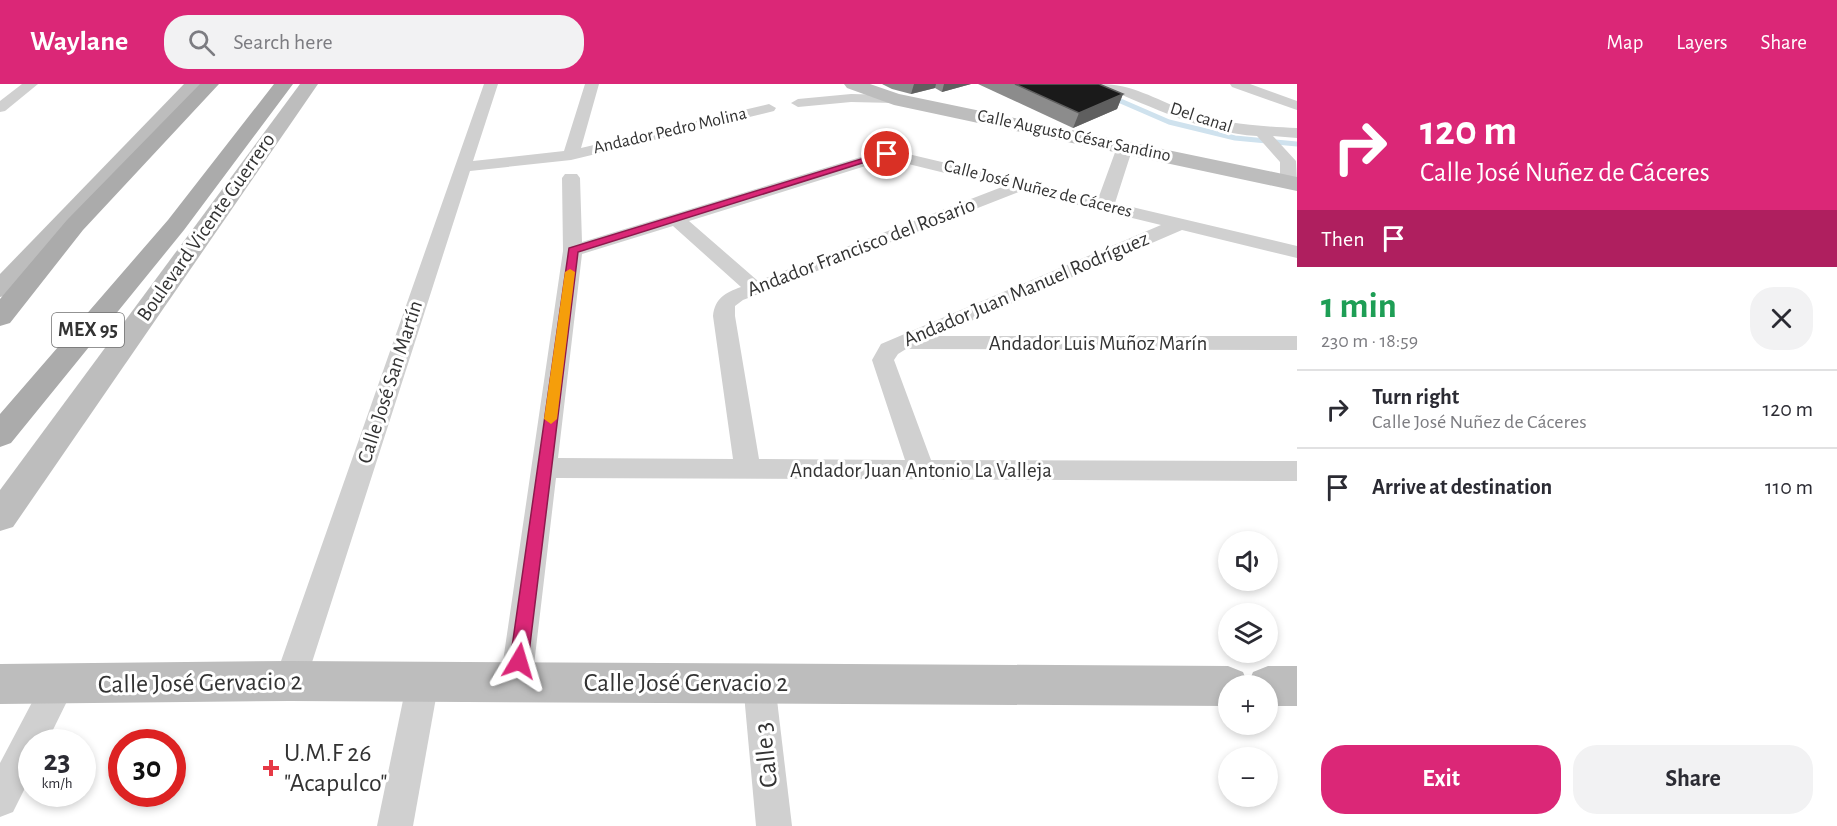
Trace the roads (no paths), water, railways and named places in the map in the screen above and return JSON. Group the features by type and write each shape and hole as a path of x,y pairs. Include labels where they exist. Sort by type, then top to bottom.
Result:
{"main road":[{"path":"0,317 75,225 210,84"},
{"name":"MEX 95","path":"0,435 176,225 284,84"}],"street":[{"path":"0,108 31,84"},
{"path":"0,289 194,84"},
{"name":"Boulevard Vicente Guerrero","path":"0,518 309,84"},
{"name":"Calle José San Martín","path":"290,681 491,84"},
{"path":"516,682 573,251 571,166 592,84"},
{"path":"822,84 852,91"},
{"name":"Del canal","path":"1108,84 1179,113 1239,130 1282,158 1297,133"},
{"path":"1237,84 1297,106"},
{"name":"Andador Pedro Molina","path":"462,167 571,166 769,108 768,103 774,99 852,91"},
{"name":"Calle Augusto César Sandino","path":"852,91 1125,147 1282,158"},
{"path":"1280,100 1297,93"},
{"path":"1105,206 1125,147"},
{"name":"Calle José Nuñez de Cáceres","path":"573,251 887,154 1297,252"},
{"name":"Andador Francisco del Rosario","path":"748,470 724,316 725,304 736,296 1022,185"},
{"path":"676,219 755,289"},
{"name":"Andador Juan Manuel Rodríguez","path":"921,469 883,360 889,349 1182,223"},
{"name":"Andador Luis Muñoz Marín","path":"900,343 1297,343"},
{"name":"Andador Juan Antonio La Valleja","path":"544,468 1297,471"},
{"path":"395,826 423,681"},
{"name":"Calle José Gervacio 2","path":"0,684 423,681 1218,686"},
{"name":"Calle 3","path":"759,683 774,826"},
{"path":"0,799 59,685"},
{"path":"1278,686 1297,686"}],"waterway":[{"path":"1109,96 1169,122 1235,138 1297,144"}],"place":[{"name":"U.M.F 26 \"Acapulco\"","path":"271,768"}]}
